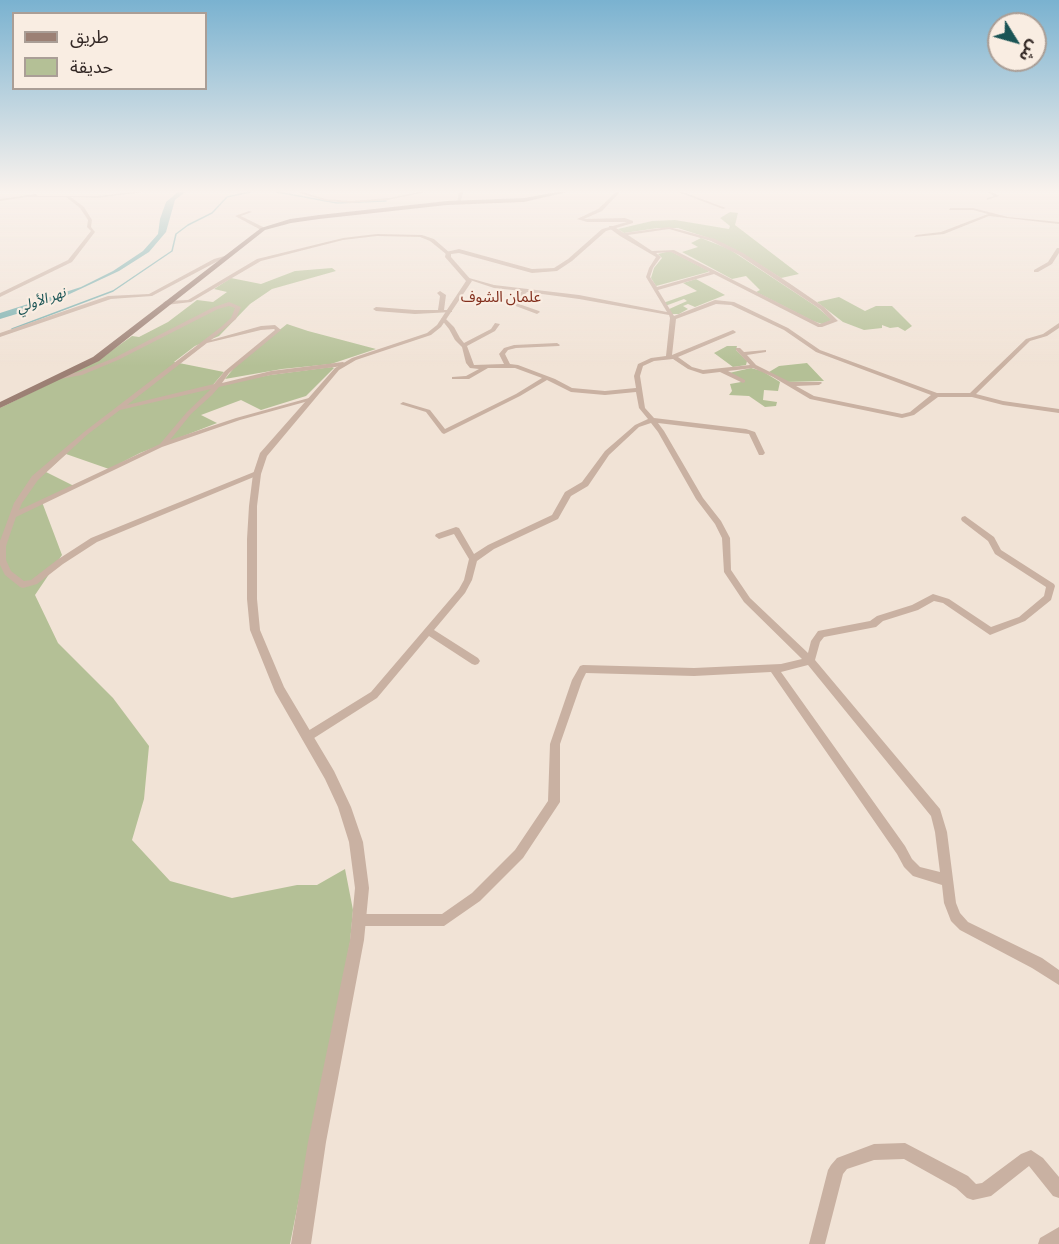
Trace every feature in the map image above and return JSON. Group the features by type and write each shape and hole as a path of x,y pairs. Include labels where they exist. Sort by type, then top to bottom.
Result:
{"main road":[{"path":"0,405 106,352 236,250"}],"street":[{"path":"0,295 70,261 78,250"},
{"path":"166,303 189,301 253,262 299,250"},
{"path":"444,250 469,279 525,291 579,297 670,316 714,302 732,303 786,329 818,351 936,395 972,395 1003,403 1059,411"},
{"path":"448,253 458,251 527,270 549,271 562,266 580,250"},
{"path":"649,250 659,258 651,268 648,277 670,316 672,356"},
{"path":"652,252 672,251 820,326 835,321 822,308 733,250"},
{"path":"1036,271 1050,263 1058,250"},
{"path":"259,266 279,255"},
{"path":"0,335 111,297 150,295 228,256"},
{"path":"655,289 714,272"},
{"path":"118,408 217,384 284,371 343,364 429,334 438,328 469,279"},
{"path":"525,291 516,301 516,305 537,312"},
{"path":"440,292 443,295 445,314 457,339 464,345 470,365 486,368 507,365 521,368 565,388 580,391 617,393 639,390"},
{"path":"60,377 80,374 116,359 216,308 229,304 236,306 236,314 229,324 86,433 35,478 18,503 16,515 3,546 2,560 8,573 23,585 28,585 94,540 257,474"},
{"path":"376,309 445,314"},
{"path":"464,345 493,330 497,324"},
{"path":"972,395 1028,340 1045,335 1059,325"},
{"path":"160,446 236,364 276,333 278,328 261,328 201,345"},
{"path":"733,332 672,356 640,365 637,372 642,408 661,431 700,499 723,531 726,545 725,565 750,604 810,661 932,806 940,825 950,903 959,921 1037,963 1059,978"},
{"path":"507,365 502,354 507,349 516,346 557,345"},
{"path":"738,349 754,366 812,398 902,416 912,414 936,395"},
{"path":"745,354 764,351"},
{"path":"672,356 693,370 723,371 754,366"},
{"path":"301,1244 308,1192 350,984 359,920 361,880 353,829 330,775 276,681 257,638 253,622 252,528 257,474 263,455 343,364"},
{"path":"454,378 467,378 486,368"},
{"path":"723,371 743,381"},
{"path":"403,404 428,411 444,432 518,395 546,378"},
{"path":"788,384 819,383"},
{"path":"16,515 160,446 223,424 309,400"},
{"path":"307,737 374,695 465,587 473,560 491,547 555,517 568,494 585,484 618,442 637,426 651,420 752,432 761,453"},
{"path":"810,661 816,641 821,634 873,624 880,618 915,608 930,598 937,597 946,601 990,631 1022,619 1048,598 1051,586 998,552 991,539 965,519"},
{"path":"438,536 456,530 473,560"},
{"path":"429,631 475,661"},
{"path":"359,920 444,920 476,897 515,858 554,802 555,744 574,687 583,669 654,672 774,669 810,661"},
{"path":"774,669 895,840 908,863 917,872 946,879"},
{"path":"817,1244 836,1170 842,1163 874,1152 905,1151 962,1182 973,1192 985,1190 1026,1159 1031,1158 1038,1162 1059,1190"},
{"path":"1046,1244 1059,1235"}],"green space":[{"path":"731,250 817,307 832,320 822,324 813,321 756,292 760,290 746,276 732,279 682,252"},
{"path":"736,250 768,250 799,274 781,278"},
{"path":"670,251 709,271 656,286 651,278 654,268 662,258 658,254"},
{"path":"332,268 336,271 272,289 250,304 219,336 195,346 174,362 224,372 212,386 270,375 334,368 306,396 261,410 241,400 201,415 217,423 140,453 109,469 66,454 46,472 74,486 42,502 62,555 35,595 58,643 113,698 149,746 144,799 132,840 170,881 232,898 297,885 317,885 345,869 353,910 350,943 290,1244 0,1244 0,408 100,359 132,336 139,337 168,322 197,300 213,302 227,292 214,289 231,278 261,284 295,271"},
{"path":"696,279 725,295 695,307 688,304 683,306 688,309 679,314 672,314 667,310 687,301 684,299 665,306 663,303 697,291 683,283"},
{"path":"839,297 865,311 876,306 892,306 912,326 905,331 898,327 890,328 882,325 882,328 864,330 843,322 817,302"},
{"path":"287,324 376,349 331,364 282,369 225,379 238,363"},
{"path":"727,346 737,346 736,350 747,361 746,365 733,367 714,353"},
{"path":"807,363 824,381 785,382 769,372 779,366"},
{"path":"751,368 762,371 780,382 778,391 764,390 763,400 777,402 776,406 765,407 749,396 729,395 732,391 730,384 741,382 729,373"}],"water":[{"name":"نهر الأولي","path":"151,250 119,271 46,305 0,319 0,313 81,287 113,271 143,251"}],"waterway":[{"path":"12,329 113,291 172,250"}],"district":[{"name":"علمان الشوف","path":"501,297"}]}
